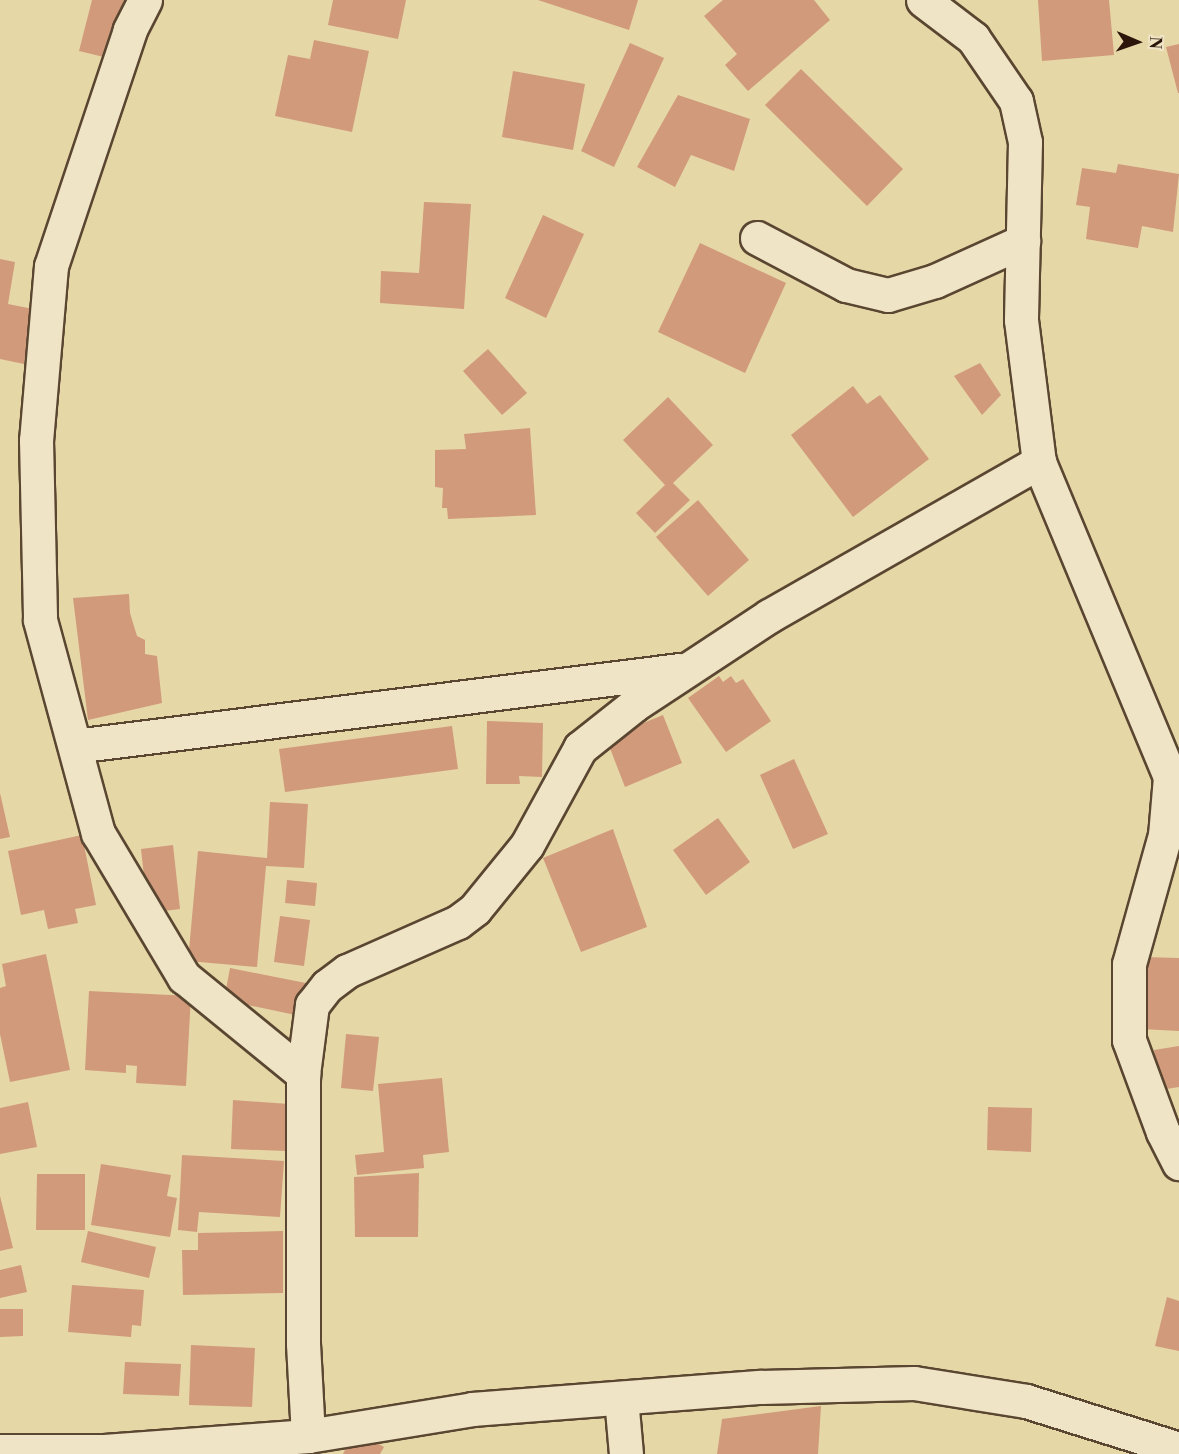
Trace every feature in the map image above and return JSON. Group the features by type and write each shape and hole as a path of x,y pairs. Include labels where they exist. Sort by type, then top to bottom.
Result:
{"street":[{"path":"145,0 130,30 51,266 36,440 40,620 99,833 184,977 303,1074"},
{"path":"923,0 973,38 1016,101 1025,142 1021,320 1039,462 1170,777 1165,835 1129,964 1129,1040 1163,1132 1179,1163"},
{"path":"757,238 846,285 888,295 934,281 1023,241"},
{"path":"308,1436 303,1343 303,1074 312,1005 327,986 347,971 458,922 474,909 527,845 580,748 634,705 769,616 1039,462"},
{"path":"75,746 688,669"},
{"path":"0,1450 104,1451 308,1436 472,1409 760,1387 914,1383 1026,1401 1179,1449"},
{"path":"621,1398 627,1454"}],"building":[{"path":"92,0 124,0 108,58 79,51"},
{"path":"333,0 406,0 398,39 328,25"},
{"path":"538,0 638,0 629,30"},
{"path":"723,0 814,0 830,20 748,91 725,65 737,54 704,16"},
{"path":"1038,0 1109,0 1114,55 1042,61"},
{"path":"314,40 369,51 352,132 275,116 288,55 310,59"},
{"path":"630,43 664,58 614,167 581,151"},
{"path":"1179,44 1179,93 1178,93 1166,47"},
{"path":"801,69 903,169 867,206 765,105"},
{"path":"513,71 585,84 573,150 502,137"},
{"path":"678,95 750,119 734,171 691,155 675,187 637,167"},
{"path":"1118,164 1179,174 1173,232 1142,226 1138,248 1086,239 1090,207 1076,205 1082,168 1116,173"},
{"path":"424,202 471,204 464,309 380,303 381,271 419,273"},
{"path":"543,215 584,234 546,318 505,298"},
{"path":"700,243 786,283 745,373 658,332"},
{"path":"0,259 15,262 8,304 33,309 24,364 0,359"},
{"path":"488,349 527,393 502,415 463,371"},
{"path":"980,363 1001,395 982,415 954,376"},
{"path":"853,386 867,404 880,395 929,459 853,517 791,435"},
{"path":"668,397 713,445 673,483 690,500 655,533 636,513 665,485 623,440"},
{"path":"530,428 536,515 448,519 447,508 442,508 443,488 435,487 435,450 466,449 464,434"},
{"path":"698,500 749,560 708,596 656,537"},
{"path":"129,594 130,613 137,636 145,640 145,654 157,656 162,703 88,720 73,598"},
{"path":"719,676 723,682 731,676 736,683 743,679 771,721 726,752 688,698"},
{"path":"663,715 682,763 625,787 606,738"},
{"path":"487,721 543,723 542,777 519,776 520,784 486,784"},
{"path":"452,726 458,769 285,792 279,749"},
{"path":"794,759 828,834 793,849 760,775"},
{"path":"0,793 10,837 0,839"},
{"path":"270,802 308,804 304,868 266,866 257,967 188,961 198,851 267,858"},
{"path":"718,818 750,862 706,895 673,850"},
{"path":"613,829 647,927 581,952 543,858"},
{"path":"82,835 96,905 75,909 78,923 48,929 44,910 21,915 8,851"},
{"path":"173,845 180,909 148,913 141,849"},
{"path":"287,880 317,883 315,906 285,903"},
{"path":"280,916 310,920 304,966 274,962"},
{"path":"46,954 70,1070 10,1082 0,1034 0,988 6,986 2,964"},
{"path":"1144,957 1179,958 1179,1031 1141,1029"},
{"path":"230,968 311,984 305,1017 224,1000"},
{"path":"89,991 191,996 186,1086 136,1083 137,1066 126,1065 126,1073 85,1070"},
{"path":"346,1034 379,1037 373,1091 341,1088"},
{"path":"1179,1046 1179,1087 1160,1090 1154,1050"},
{"path":"442,1078 449,1152 423,1155 424,1168 357,1175 355,1155 384,1152 378,1084"},
{"path":"233,1100 289,1104 286,1151 231,1149"},
{"path":"28,1102 37,1147 0,1154 0,1108"},
{"path":"988,1107 1032,1108 1031,1152 987,1150"},
{"path":"182,1155 284,1161 280,1217 199,1212 197,1232 178,1230"},
{"path":"101,1164 171,1175 167,1196 177,1198 170,1237 91,1225"},
{"path":"419,1173 418,1237 355,1237 354,1177"},
{"path":"37,1174 85,1174 85,1230 36,1230"},
{"path":"0,1196 13,1248 0,1251"},
{"path":"88,1231 156,1247 149,1278 81,1262"},
{"path":"283,1231 283,1293 183,1295 182,1250 198,1250 198,1233"},
{"path":"21,1265 27,1292 0,1298 0,1270"},
{"path":"72,1285 144,1290 141,1326 132,1325 131,1337 68,1332"},
{"path":"1167,1297 1179,1301 1179,1351 1155,1346"},
{"path":"0,1309 23,1309 23,1336 0,1337"},
{"path":"191,1345 255,1348 252,1407 189,1405"},
{"path":"125,1362 181,1364 179,1396 123,1394"},
{"path":"821,1406 818,1454 717,1454 722,1419"},
{"path":"355,1431 384,1447 380,1454 343,1454"}]}
